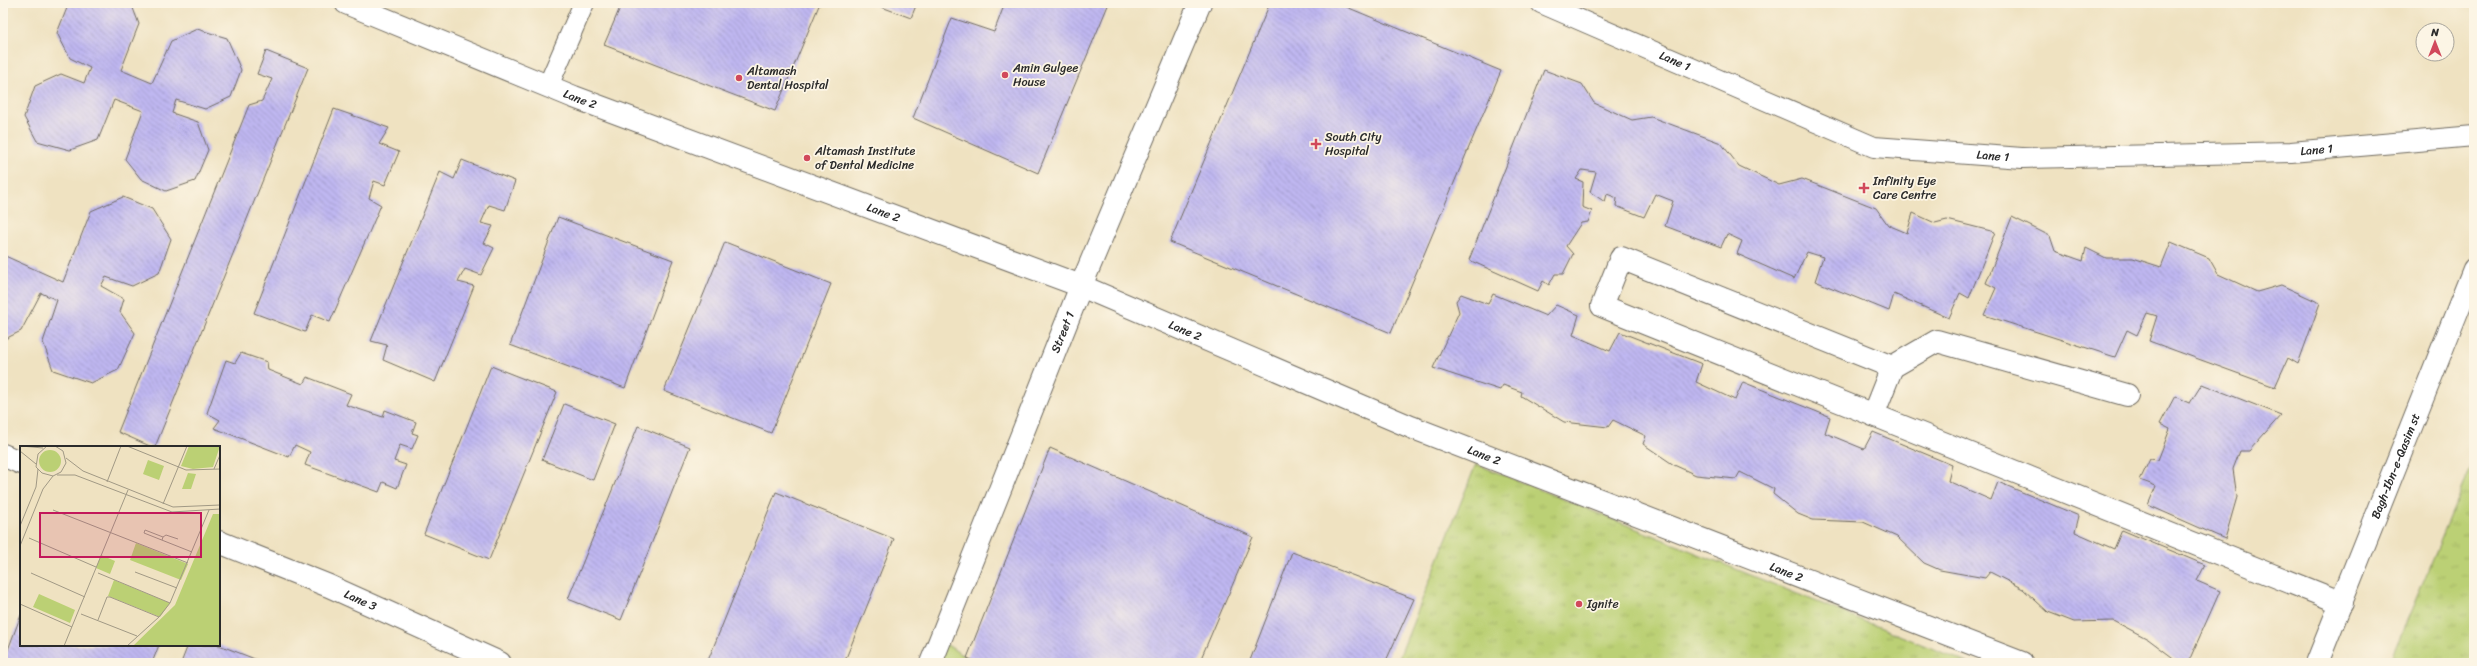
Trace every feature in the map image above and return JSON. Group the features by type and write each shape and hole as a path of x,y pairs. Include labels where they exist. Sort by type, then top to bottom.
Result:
{"street":[{"name":"Lane 2","path":"346,3 548,86 1081,286 1411,427 2022,663"},
{"name":"Street 1","path":"931,663 1081,286 1200,3"},
{"path":"1892,367 1621,258 1602,306 2342,603"},
{"name":"Bagh-Ibn-e-Qasim st","path":"2317,663 2474,269"},
{"path":"1873,415 1892,367 1937,341 2127,395"},
{"path":"3,455 20,463"},
{"name":"Lane 3","path":"220,542 329,586 500,663"}],"lane":[{"path":"548,86 584,3"},
{"name":"Lane 1","path":"1541,3 1874,147 2022,158 2291,152 2474,136"}],"green space":[{"path":"2474,461 2474,663 2389,663"},
{"path":"1476,464 1968,663 1397,663"},
{"path":"941,641 967,658 979,663 933,663"}],"building":[{"path":"69,3 131,3 139,24 121,70 152,83 171,41 197,29 227,38 241,70 231,97 205,109 176,100 172,113 198,122 208,150 195,181 166,191 141,179 125,159 143,111 114,100 98,140 70,150 37,141 24,117 35,86 61,74 84,83 90,68 70,58 57,33"},
{"name":"Altamash Dental Hospital","path":"622,3 820,3 775,111 604,45"},
{"path":"871,3 917,3 911,18"},
{"name":"Amin Gulgee House","path":"1005,3 1109,3 1038,173 913,118 952,18 994,32"},
{"name":"South City Hospital","path":"1270,3 1337,3 1501,71 1391,333 1170,242"},
{"path":"266,51 308,68 155,446 150,446 118,432 249,105 262,101 272,79 257,74"},
{"path":"1544,70 1582,84 1594,103 1632,120 1651,117 1721,143 1739,166 1779,185 1802,179 1876,208 1888,225 1907,233 1913,213 1935,223 1947,220 1995,232 1969,298 1960,293 1949,318 1894,294 1889,311 1815,281 1823,257 1807,252 1794,279 1737,254 1742,241 1727,234 1721,247 1665,226 1673,201 1655,194 1644,217 1616,206 1617,198 1607,194 1605,202 1590,192 1596,172 1582,170 1576,179 1583,182 1582,207 1592,211 1588,222 1581,223 1566,246 1573,254 1563,274 1555,274 1549,285 1543,281 1538,291 1469,260"},
{"path":"334,109 389,128 379,144 399,152 385,185 374,181 369,198 381,205 330,322 312,315 305,332 254,313"},
{"path":"462,160 515,181 505,210 489,205 481,223 493,226 484,243 494,248 481,275 465,269 458,282 474,286 435,382 383,360 387,345 371,341 440,172 454,179"},
{"path":"123,197 152,209 171,239 159,273 132,286 106,277 101,286 124,299 120,312 135,333 118,370 91,383 53,370 43,342 57,300 41,293 21,331 3,340 3,255 63,282 91,211"},
{"path":"558,217 673,260 625,388 510,345"},
{"path":"2012,217 2050,236 2055,251 2083,261 2086,248 2106,258 2133,258 2161,267 2171,242 2209,258 2218,274 2257,292 2281,285 2320,303 2298,364 2288,358 2275,387 2149,341 2157,316 2147,313 2137,335 2127,330 2115,357 1984,315 1996,288 1986,283"},
{"path":"725,242 831,284 771,433 664,391"},
{"path":"1461,294 1488,304 1493,294 1546,316 1556,305 1579,315 1573,335 1610,351 1620,332 1702,364 1696,382 1735,400 1743,382 1830,417 1825,433 1864,449 1873,432 1952,465 1948,481 1991,500 1998,482 2079,516 2075,532 2114,549 2122,530 2205,565 2197,581 2220,591 2188,663 2180,663 2148,639 2114,621 2074,622 2048,612 2023,589 1990,572 1985,578 1940,570 1924,563 1897,537 1863,522 1813,520 1798,514 1773,494 1774,489 1740,472 1736,479 1696,475 1674,465 1643,444 1646,436 1613,420 1608,427 1564,422 1521,396 1522,392 1503,385 1500,390 1433,368 1459,312 1456,301"},
{"path":"241,353 267,362 268,370 303,384 307,377 351,394 346,405 383,417 385,410 416,422 412,433 418,435 412,449 400,445 394,461 406,465 397,488 383,482 379,492 305,465 310,452 295,445 289,457 214,428 220,420 207,413 226,360 235,363"},
{"path":"491,366 557,392 489,560 424,534"},
{"path":"2202,384 2281,415 2249,451 2240,451 2233,469 2237,497 2225,539 2148,505 2156,486 2140,480 2150,459 2158,460 2170,429 2160,424 2175,396 2190,403"},
{"path":"564,404 615,424 593,480 542,460"},
{"path":"638,426 690,447 621,620 568,599"},
{"path":"1050,448 1253,537 1199,663 979,663 967,658"},
{"path":"776,492 894,539 844,663 707,663"},
{"path":"1292,552 1414,599 1385,663 1249,663"},
{"path":"20,618 20,646 159,646 152,663 3,663"},
{"path":"220,645 265,663 181,663 188,646"}],"place":[{"name":"Amin Gulgee House","path":"1005,75"},
{"name":"Altamash Dental Hospital","path":"739,78"},
{"name":"South City Hospital","path":"1316,144"},
{"name":"Altamash Institute of Dental Medicine","path":"807,158"},
{"name":"Infinity Eye Care Centre","path":"1864,188"},
{"name":"Ignite","path":"1579,604"}]}
